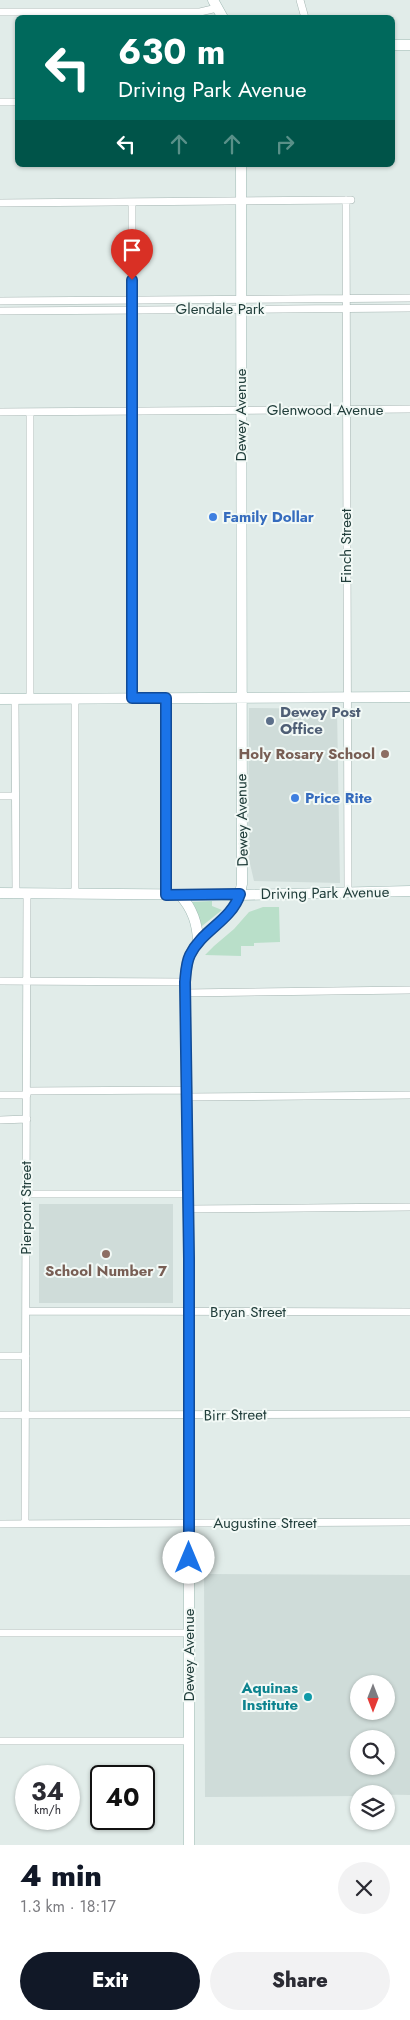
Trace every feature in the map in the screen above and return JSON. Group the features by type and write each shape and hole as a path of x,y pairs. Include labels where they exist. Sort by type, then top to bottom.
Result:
{"street":[{"path":"300,0 304,15"},
{"path":"0,12 200,12 218,9"},
{"path":"395,45 410,45"},
{"path":"0,102 15,102"},
{"name":"Dewey Avenue","path":"189,1845 189,1209 185,982 189,959 198,943 232,911 240,894 242,872 240,167"},
{"name":"Finch Street","path":"240,201 349,200 346,298 348,892"},
{"path":"0,203 240,201"},
{"path":"132,202 132,698"},
{"name":"Glendale Park","path":"0,311 132,310 346,298 410,298"},
{"name":"Glendale Park","path":"0,301 132,300 346,308 410,308"},
{"name":"Glenwood Avenue","path":"0,412 410,409"},
{"path":"30,412 30,699"},
{"path":"0,699 410,697"},
{"path":"166,698 166,895"},
{"path":"15,699 16,893"},
{"path":"75,699 75,893"},
{"path":"0,796 15,796"},
{"name":"Driving Park Avenue","path":"0,893 180,895 410,891"},
{"name":"Pierpont Street","path":"25,1524 27,893"},
{"path":"180,895 188,904 197,922 198,943"},
{"path":"0,981 185,982"},
{"path":"185,993 410,990"},
{"path":"0,1095 27,1093 410,1095"},
{"path":"0,1120 26,1120"},
{"path":"26,1194 188,1194"},
{"path":"189,1209 410,1207"},
{"name":"Bryan Street","path":"26,1311 410,1312"},
{"path":"0,1356 26,1356"},
{"name":"Birr Street","path":"0,1415 410,1414"},
{"name":"Augustine Street","path":"0,1524 410,1522"},
{"path":"0,1633 189,1633"},
{"path":"0,1741 189,1740"}],"shaded area":[{"path":"249,708 337,709 340,883 254,881 248,855"},
{"name":"School Number 7","path":"39,1204 173,1204 173,1303 39,1303"},
{"name":"Aquinas Institute","path":"204,1574 410,1575 410,1795 395,1795 395,1785 350,1785 350,1796 205,1797"}],"green space":[{"path":"212,901 212,906 222,910 202,926 192,902"},
{"path":"263,907 279,907 280,942 254,943 254,946 241,946 241,956 205,955 234,929 249,912"}],"place":[{"name":"Family Dollar","path":"213,517"},
{"name":"Dewey Post Office","path":"270,721"},
{"name":"Holy Rosary School","path":"385,754"},
{"name":"Price Rite","path":"295,798"},
{"name":"School Number 7","path":"106,1254"},
{"name":"Aquinas Institute","path":"308,1697"}],"route":[{"path":"132,280 132,698 166,698 166,895 240,894 232,911 198,943 190,954 185,982 188,1090 189,1558"}]}
